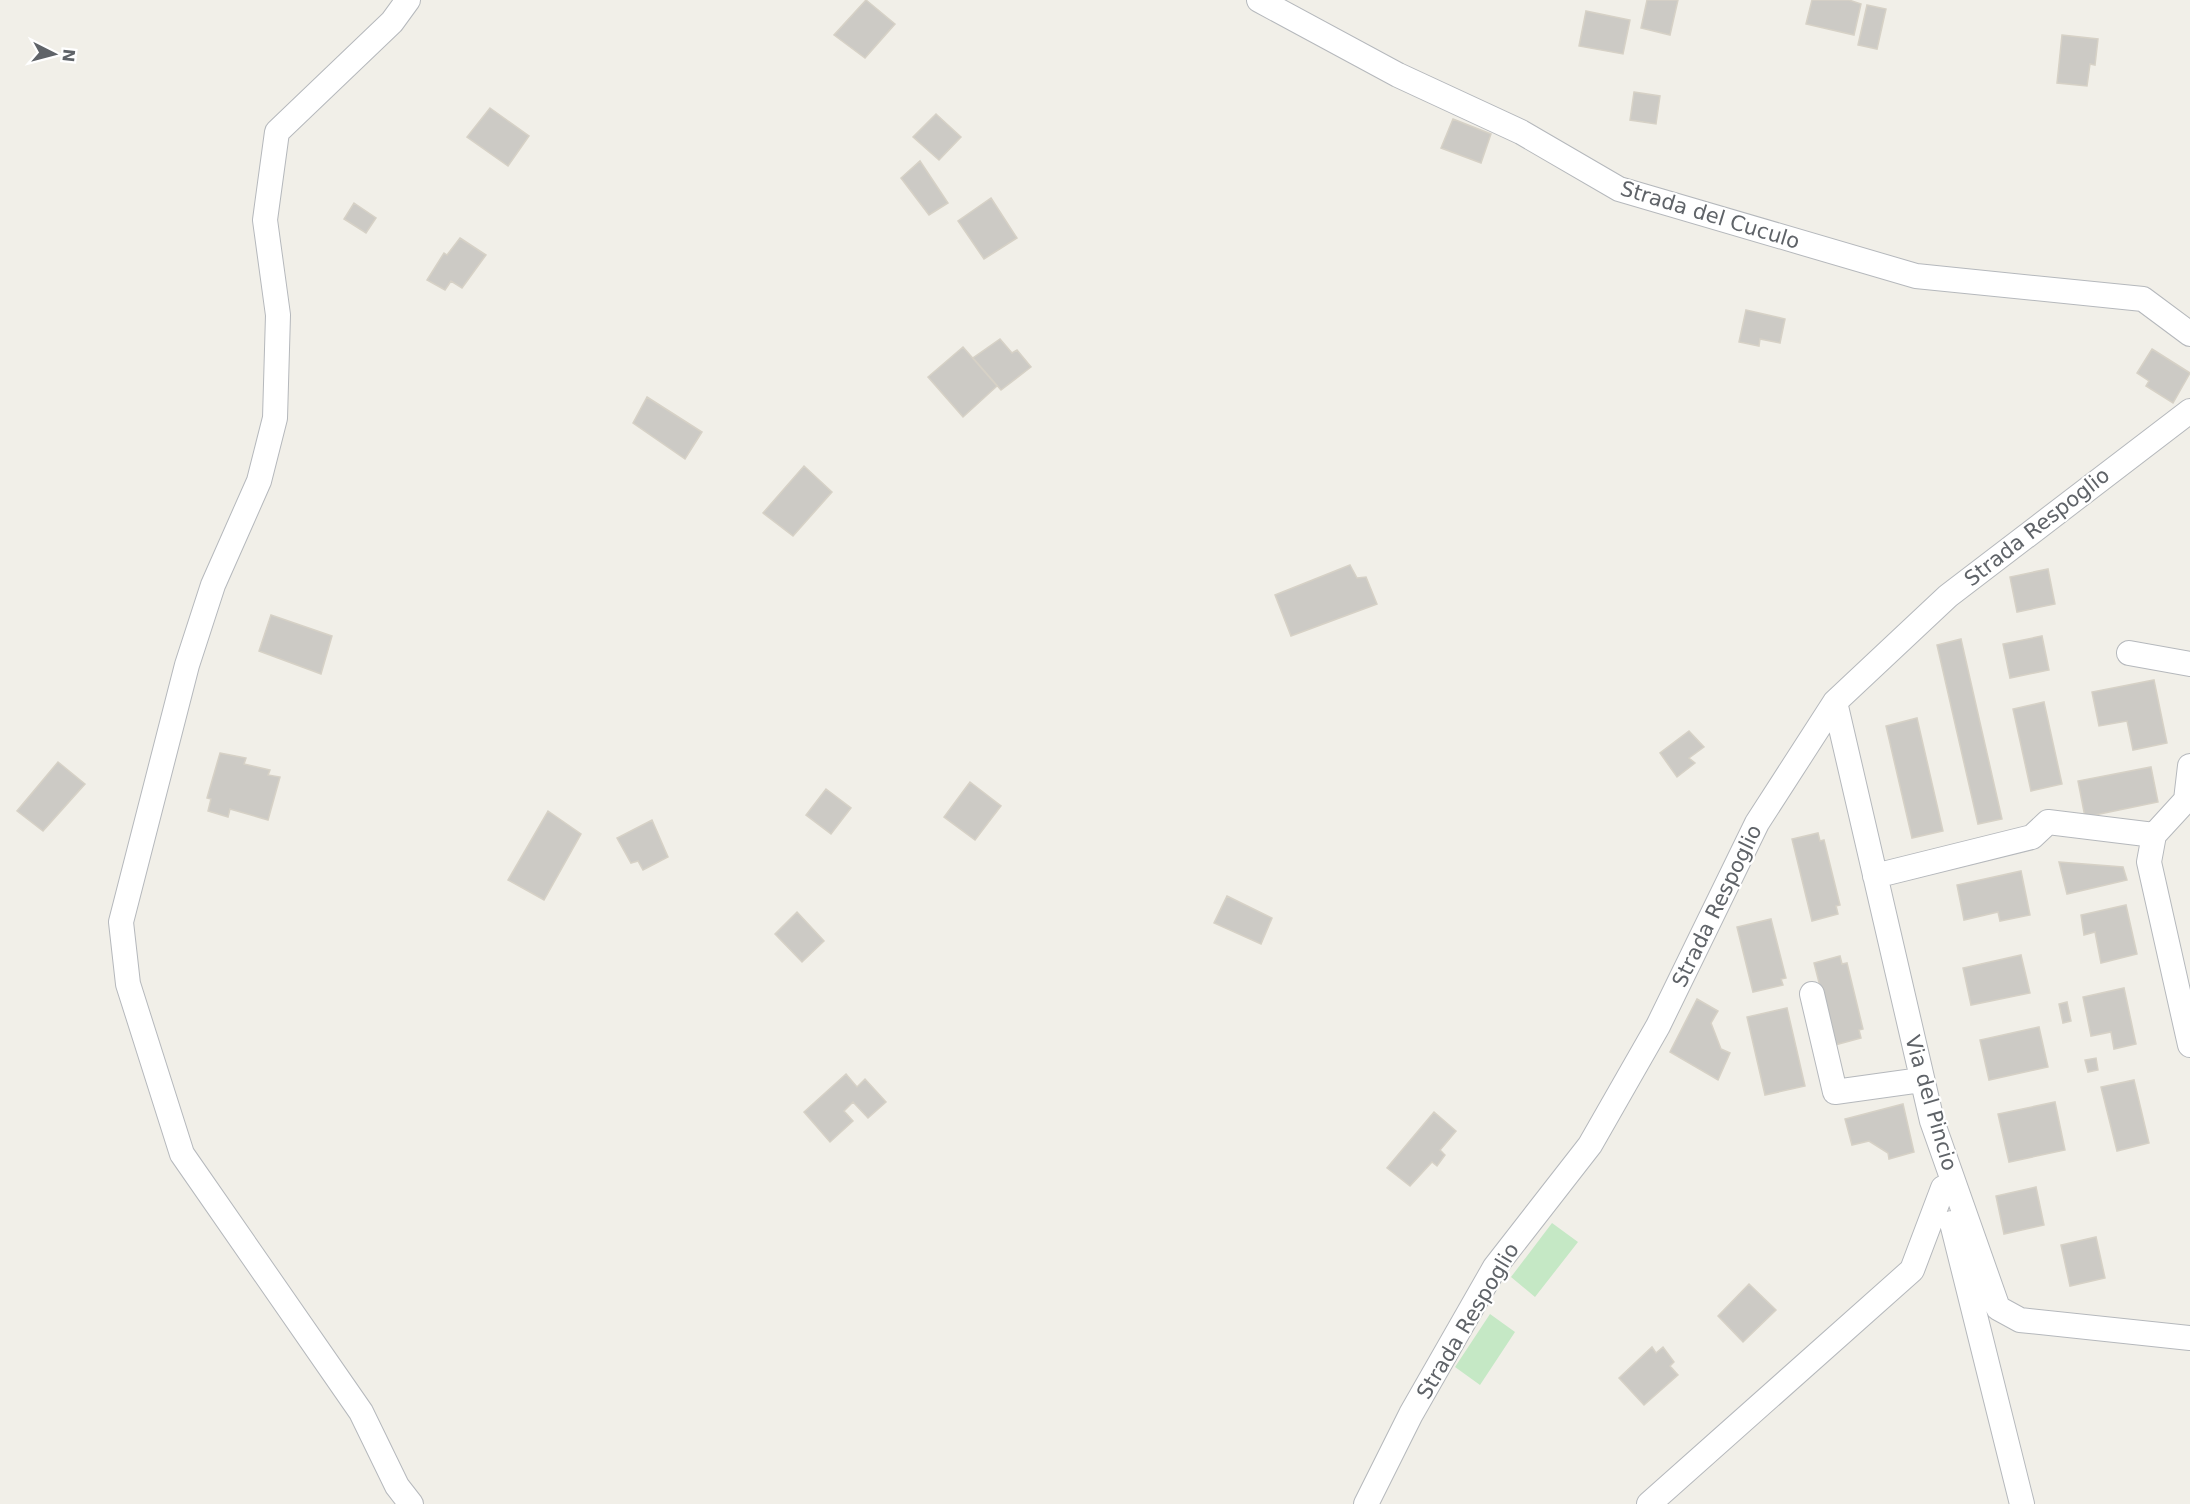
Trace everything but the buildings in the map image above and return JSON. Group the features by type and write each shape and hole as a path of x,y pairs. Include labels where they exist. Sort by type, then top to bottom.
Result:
{"street":[{"path":"408,0 392,22 277,132 265,220 278,315 275,418 259,481 213,585 187,665 121,922 128,984 182,1154 361,1412 397,1486 411,1504"},
{"name":"Strada del Cuculo","path":"1259,0 1398,75 1521,132 1619,189 1916,276 2143,299 2190,334"},
{"name":"Strada Respoglio","path":"1366,1504 1411,1414 1495,1267 1590,1145 1658,1026 1757,823 1835,702 1948,596 2188,417"},
{"path":"2130,653 2190,664"},
{"name":"Via del Pincio","path":"1835,702 1932,1121 1998,1308 2020,1320 2190,1338"},
{"path":"2190,766 2186,800 2154,835 2148,862 2190,1045"},
{"path":"1875,876 2031,837 2048,822 2154,835"},
{"path":"1812,994 1835,1092 1921,1080"},
{"path":"1932,1121 1943,1188 2022,1504"},
{"path":"1649,1504 1912,1270 1943,1188"}],"green space":[{"path":"1552,1223 1578,1242 1535,1297 1511,1277"},
{"path":"1490,1314 1515,1332 1480,1385 1455,1367"}]}
